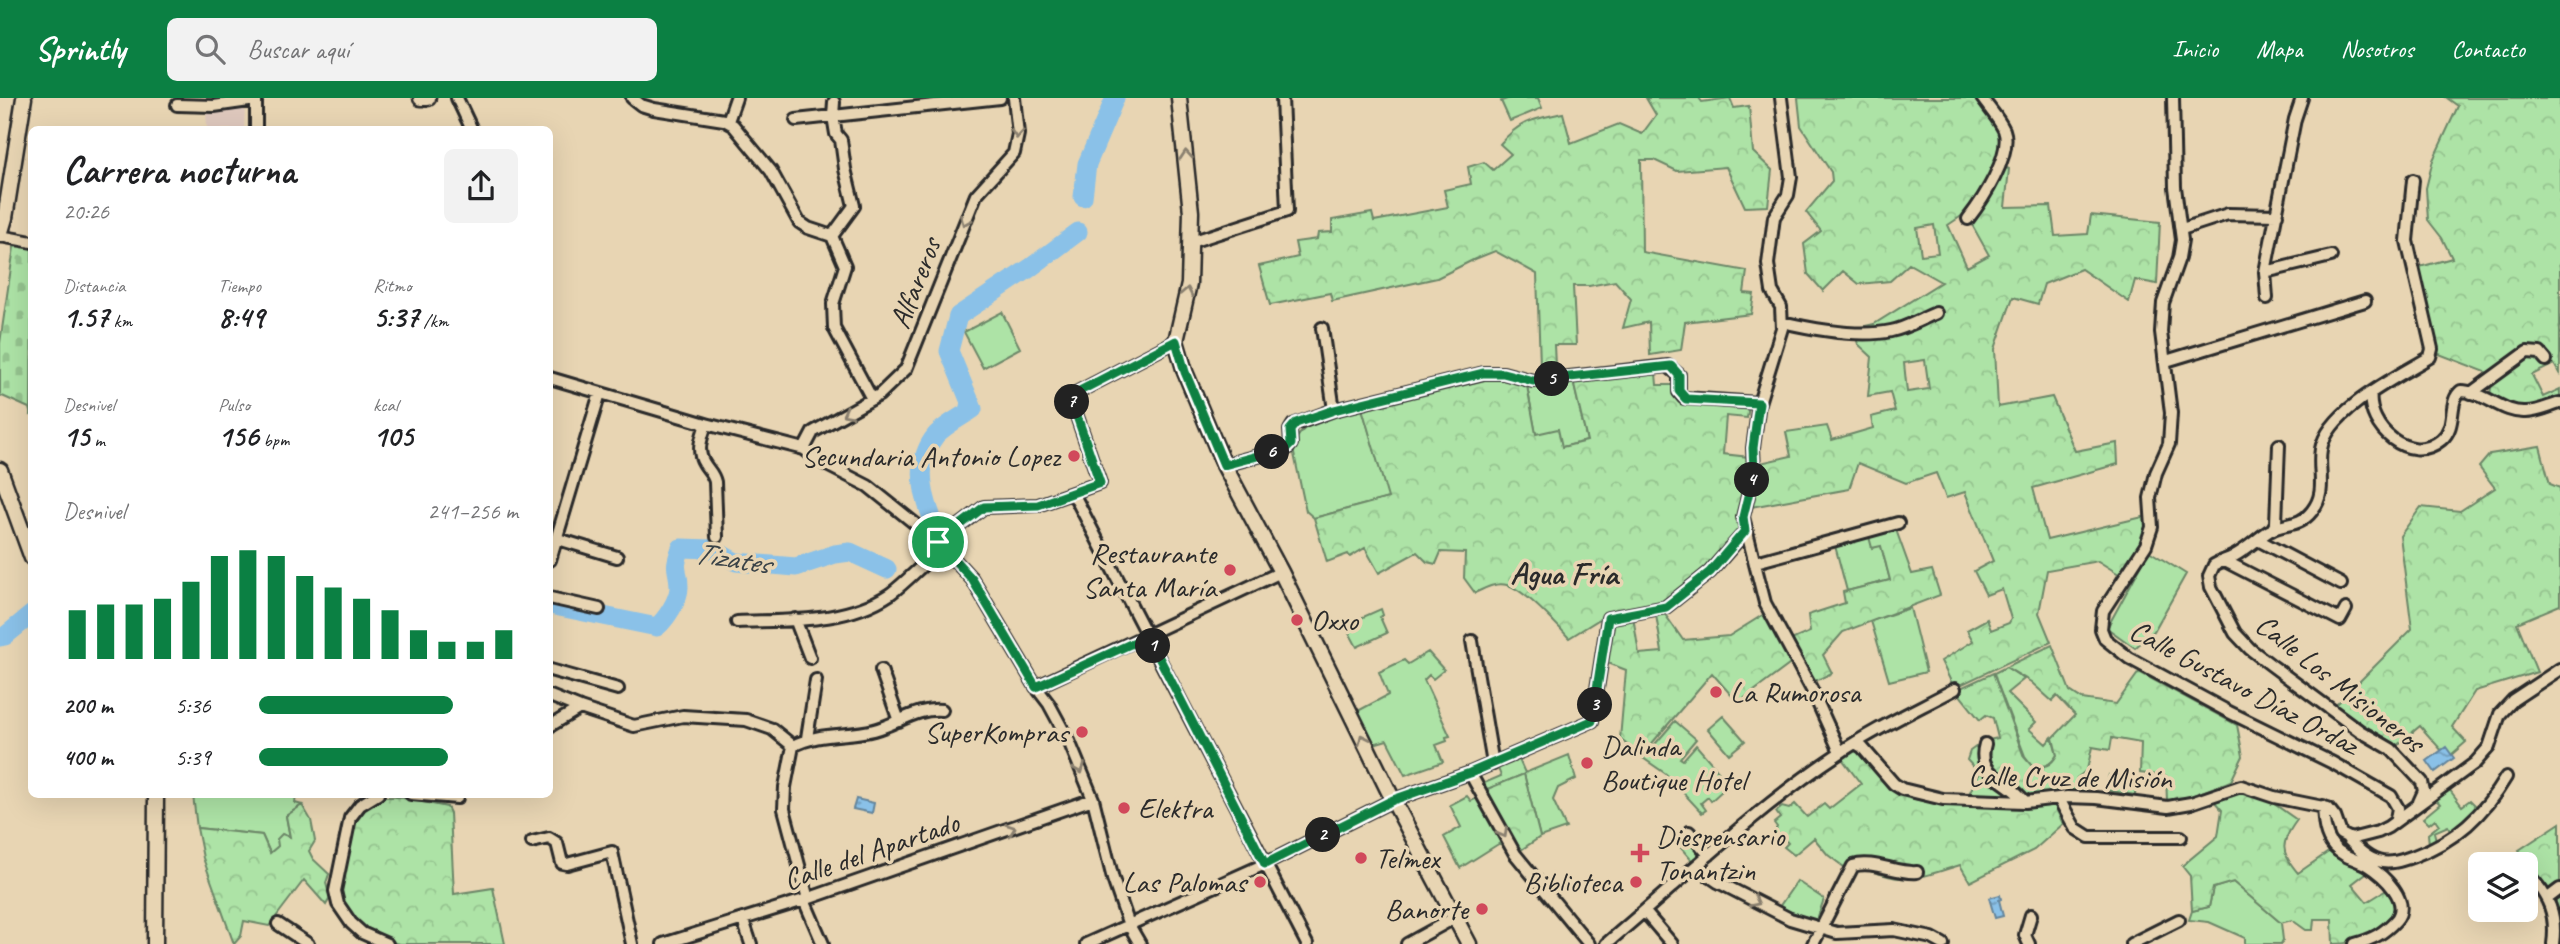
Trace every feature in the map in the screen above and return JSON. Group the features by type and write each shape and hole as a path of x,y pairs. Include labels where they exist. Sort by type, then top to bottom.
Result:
{"street":[{"path":"24,98 0,236 28,241"},
{"path":"421,98 428,98"},
{"path":"457,98 470,126"},
{"path":"632,98 653,109 728,121 771,171 799,222 832,236 845,266 833,304 834,328 872,399"},
{"path":"728,121 736,98"},
{"path":"796,120 1000,98"},
{"name":"Alfareros","path":"804,449 813,432 872,399 889,387 906,369 976,195 1014,153 1018,134 1014,98"},
{"path":"1179,98 1191,212 1189,284 1176,341 1185,372 1224,465 1469,944"},
{"path":"1191,242 1287,211 1282,98"},
{"path":"1781,98 1791,177 1788,195 1774,217 1768,279 1781,307 1782,322 1759,403 1753,448 1754,471 1743,517 1765,603 1812,690 1840,752"},
{"path":"1968,219 1987,194 2004,148 2004,131 1982,98"},
{"path":"2173,98 2174,177 2182,229 2179,258 2163,303 2161,331 2166,361 2365,301"},
{"path":"2267,298 2265,272 2301,98"},
{"path":"177,105 214,106 256,99 256,126"},
{"path":"832,236 854,206 841,141 836,134 834,102"},
{"path":"2225,561 2272,530 2295,524 2306,517 2315,508 2322,487 2320,454 2326,434 2371,393 2430,357 2432,349 2407,241 2413,180"},
{"path":"2182,229 2228,214 2277,215"},
{"path":"2265,272 2331,256"},
{"path":"1782,322 1878,334 1896,330 1936,313"},
{"path":"1322,328 1334,410"},
{"path":"737,622 828,617 870,604 892,592 984,507 1038,505 1100,483 1070,396 1176,341"},
{"path":"2471,393 2527,352 2540,353 2546,360"},
{"name":"Calle Gustavo Díaz Ordaz","path":"2166,361 2171,413 2169,444 2156,473 2150,498 2152,527 2146,545 2104,611 2101,629 2105,639 2129,658 2228,712 2333,763 2391,796 2398,808 2396,820"},
{"path":"1224,465 1287,448 1291,444 1290,430 1293,425 1334,410 1483,373 1503,373 1533,381 1668,366 1677,372 1679,391 1686,399 1759,403"},
{"path":"553,379 706,424 804,449 823,463 868,486 941,545 972,579 1069,741 1093,799 1113,878 1129,925 1140,944"},
{"path":"2371,393 2370,403 2378,425 2395,441 2409,448 2435,444 2443,439 2453,421 2457,394 2464,391 2512,411 2525,413 2560,403"},
{"path":"553,552 600,393"},
{"path":"706,424 699,445 702,460 715,482 717,537"},
{"path":"2272,530 2276,523 2279,445"},
{"path":"0,470 26,528"},
{"path":"1073,493 1307,944"},
{"path":"1756,562 1898,523"},
{"path":"1087,944 1265,864 1393,800 1493,764 1592,721 1608,618 1666,607 1710,572 1745,531"},
{"path":"558,539 617,556"},
{"path":"2258,540 2341,584"},
{"path":"2225,561 2340,620 2346,609"},
{"name":"Calle Los Misioneros","path":"2225,561 2212,568 2210,580 2235,633 2271,665 2360,731 2391,749 2422,782 2424,791 2419,802"},
{"path":"1036,687 1281,572"},
{"path":"553,599 599,609"},
{"path":"795,619 810,658"},
{"path":"1472,641 1493,764"},
{"path":"2347,839 2378,832 2441,789 2485,754 2500,714 2513,700 2560,669"},
{"path":"881,670 899,721"},
{"path":"553,671 618,689"},
{"path":"807,738 816,680"},
{"path":"1606,944 1709,855 1840,752 1955,689"},
{"path":"553,697 634,726 683,716 746,720 772,729 793,746"},
{"path":"553,724 580,708"},
{"path":"823,944 806,900 783,809 793,746 807,738 874,730 930,709 943,710"},
{"name":"Calle Cruz de Misión","path":"1855,743 1862,747 1894,784 1902,789 1943,799 2025,802 2096,798 2168,807 2192,803 2241,786 2274,797 2323,806"},
{"path":"1985,744 1983,762 1991,773 2020,793 2025,802"},
{"path":"1470,773 1515,853 1589,944"},
{"path":"2323,806 2333,813 2338,831 2370,858 2395,862 2441,846 2464,830 2497,793 2506,777"},
{"path":"155,944 156,798"},
{"path":"371,798 360,805 350,818 335,891 338,904 351,923 362,933 387,944"},
{"name":"Calle del Apartado","path":"663,944 806,900 1093,799"},
{"path":"2059,799 2075,828 2089,837 2181,837"},
{"path":"2323,806 2325,827 2332,844 2346,856 2366,865 2383,878 2399,898 2402,909 2381,935 2355,944"},
{"path":"1689,832 1709,855"},
{"path":"532,842 549,838 557,843 562,863 567,864 612,852 632,944"},
{"path":"1813,944 1853,866 1872,865 1903,872 1917,872"},
{"path":"1696,867 1718,883 1790,919 1837,933 1894,930 1943,944"},
{"path":"2538,886 2548,898 2553,915 2553,944"},
{"path":"2548,898 2560,889"},
{"path":"1644,911 1672,944"},
{"path":"2029,944 2025,935 2031,915"},
{"path":"1407,944 1456,917"},
{"path":"743,920 751,944"},
{"path":"2132,944 2179,920"},
{"path":"278,924 308,944"}],"shaded area":[{"path":"245,104 244,126 207,126 206,109"}],"green space":[{"path":"1510,98 1538,98 1542,108 1510,121 1501,101"},
{"path":"1646,98 1699,98 1702,102 1730,98 1734,108 1749,106 1753,152 1772,170 1768,206 1745,207 1726,167 1677,171 1654,160 1641,160 1642,252 1747,271 1744,293 1754,294 1751,314 1685,322 1681,350 1650,355 1649,322 1623,328 1631,299 1615,281 1573,286 1576,345 1554,345 1555,365 1540,365 1537,274 1495,251 1437,278 1332,301 1330,293 1270,305 1259,266 1298,257 1295,242 1317,239 1318,233 1332,232 1332,220 1372,213 1374,221 1448,207 1444,190 1471,184 1468,167 1484,162 1493,170 1511,154 1500,144 1521,125 1536,119 1563,113 1571,143 1619,124 1642,134 1656,115"},
{"path":"1798,98 1981,98 2003,132 2001,151 1986,193 1972,209 1948,225 1967,267 1989,255 1971,223 1975,212 1988,195 1999,165 2009,169 2005,207 2051,206 2055,236 2088,234 2091,215 2160,222 2157,284 2135,280 2129,302 2081,269 2044,284 2038,304 2013,297 1995,349 1998,407 2052,397 2075,451 2117,443 2118,464 2033,488 2047,540 2147,516 2144,540 2122,576 2098,561 2047,570 2039,613 2051,642 1954,688 1941,661 1973,641 1967,630 1987,619 1991,630 2009,623 2011,619 2002,589 1986,595 1974,571 1993,561 1965,492 1946,498 1936,473 1906,483 1858,463 1849,489 1751,507 1760,463 1791,456 1786,432 1827,426 1832,440 1873,428 1871,417 1895,411 1890,392 1868,396 1872,357 1858,344 1853,329 1874,324 1941,282 1909,264 1890,281 1859,284 1843,271 1823,291 1808,274 1804,244 1821,231 1806,212 1832,181 1831,172 1801,126","holes":["1934,225 1938,253 1921,255 1917,228","1925,360 1929,389 1907,392 1904,363"]},
{"path":"2447,98 2560,98 2560,375 2554,364 2532,375 2543,397 2560,389 2560,402 2525,412 2490,396 2492,380 2501,365 2488,373 2434,352 2416,268 2452,258 2442,238 2428,220 2426,188 2433,160 2458,106"},
{"path":"28,246 28,408 0,395 0,343 14,247"},
{"path":"1002,312 1020,348 983,368 964,332"},
{"path":"1656,373 1657,385 1675,385 1674,391 1749,406 1747,418 1726,416 1723,454 1749,457 1740,510 1740,527 1704,568 1657,605 1603,617 1569,638 1539,608 1507,585 1491,586 1475,593 1464,578 1465,553 1441,552 1436,564 1427,562 1417,552 1379,573 1365,548 1350,557 1348,554 1327,562 1314,518 1388,498 1362,408 1484,378 1503,378 1527,386 1536,434 1558,429 1562,447 1587,441 1573,381"},
{"path":"1573,381 1587,441 1562,447 1536,435 1527,386"},
{"path":"1362,408 1389,498 1314,518 1306,511 1293,449 1297,439 1303,430 1320,419"},
{"path":"2540,446 2550,484 2560,488 2560,605 2517,623 2537,672 2475,691 2452,727 2466,742 2451,755 2442,751 2420,726 2395,747 2335,706 2412,629 2400,536 2421,507 2460,511 2495,488 2479,467 2490,454"},
{"path":"1895,527 1912,574 1932,570 1940,595 1843,632 1823,655 1832,673 1813,682 1797,659 1738,703 1712,673 1641,756 1620,739 1626,670 1603,661 1609,621 1633,616 1639,654 1662,652 1656,615 1664,613 1683,640 1729,636 1766,613 1782,644 1810,632 1808,615 1845,603 1843,592 1890,580 1881,546 1872,548 1868,533"},
{"path":"1868,533 1881,545 1890,580 1847,591 1834,542"},
{"path":"2149,551 2186,574 2154,631 2135,648 2107,628"},
{"path":"1910,608 1926,672 1889,681 1871,621"},
{"path":"1381,609 1383,615 1380,617 1387,633 1357,647 1345,625"},
{"path":"2052,645 2070,691 2082,699 2116,704 2139,672 2237,725 2243,756 2231,781 2191,796 2167,801 2166,776 2140,773 2141,743 2112,738 2110,750 2092,747 2087,770 2077,778 2088,792 2019,799 1969,794 1979,773 1967,760 1970,751 1984,741 1998,738 1993,718 1986,715 1980,720 1956,690 1993,673 2024,757 2032,766 2047,765 2057,755 2053,738 2075,715 2057,696 2052,701 2031,682 2006,667"},
{"path":"1428,652 1444,670 1433,679 1429,675 1424,680 1450,736 1446,737 1447,741 1436,745 1443,762 1405,775 1387,740 1370,745 1356,712 1388,695 1379,672 1404,660 1408,664"},
{"path":"2006,667 2024,679 2007,693 2036,722 2029,729 2046,744 2052,737 2057,755 2046,765 2032,765 2025,756 1994,673"},
{"path":"1723,716 1745,741 1729,754 1708,729"},
{"path":"1675,721 1696,739 1680,758 1683,760 1696,745 1726,780 1721,785 1724,789 1711,801 1708,797 1701,803 1706,810 1702,813 1666,774 1643,758"},
{"path":"1856,748 1888,785 1909,797 1948,804 2055,806 2063,824 2034,850 1970,882 1960,865 1924,876 1906,878 1844,867 1828,855 1814,838 1794,855 1784,847 1788,843 1782,836 1774,833 1777,827 1774,823 1780,818 1776,812 1782,807 1789,809 1795,804 1807,817 1824,804 1829,809 1861,784 1840,756"},
{"path":"1517,755 1525,773 1569,755 1576,779 1558,788 1553,800 1566,828 1540,837 1524,774 1485,790 1482,784 1501,776 1497,766"},
{"path":"1524,774 1540,837 1518,852 1485,790"},
{"path":"2109,775 2137,780 2135,795 2106,790"},
{"path":"2449,789 2462,806 2470,800 2479,809 2452,834 2448,826 2434,832 2436,840 2429,844 2428,834 2439,825 2435,819 2429,824 2423,818 2440,804 2433,796"},
{"path":"2242,792 2267,799 2297,820 2287,835 2284,847 2288,859 2298,873 2330,851 2366,873 2352,884 2367,902 2388,889 2400,908 2385,924 2364,939 2333,944 2332,919 2314,919 2313,930 2306,930 2292,920 2281,923 2233,882 2213,888 2209,907 2192,911 2190,876 2182,866 2218,836 2222,810 2214,801"},
{"path":"1484,795 1514,849 1508,854 1500,843 1460,868 1444,837 1461,827 1450,805 1467,796 1471,801"},
{"path":"193,798 296,798 295,803 302,805 286,816 290,838 270,853 262,835 197,828"},
{"path":"379,798 403,798 447,807 450,813 454,894 493,888 505,944 399,944 380,939 355,919 341,902 339,880 353,819 358,812"},
{"path":"302,805 311,820 315,841 309,851 313,859 329,874 326,883 330,898 326,905 304,880 269,926 244,921 241,936 234,944 203,858 197,828 262,835 270,853 278,846 277,839 282,834 290,837 286,816"},
{"path":"2560,823 2560,944 2556,944 2552,901 2538,879 2538,852 2519,850"},
{"path":"1685,832 1704,854 1694,863 1675,841"},
{"path":"1797,881 1824,899 1816,922 1779,907"},
{"path":"2233,882 2281,923 2281,944 2245,944 2245,938 2209,922 2189,920 2192,911 2209,907 2213,888"}],"water":[{"path":"2446,747 2454,758 2435,772 2427,761"},
{"path":"856,799 874,803 872,813 853,809"},
{"path":"2000,895 2003,916 1995,918 1989,898"}],"waterway":[{"name":"Tizates","path":"1083,197 1087,164 1115,98"},
{"name":"Tizates","path":"931,515 922,474 925,454 940,431 973,409 949,351 958,316 1078,232"},
{"name":"Tizates","path":"553,606 657,627 677,598 679,587 676,566 681,548 712,549 736,562 796,567 850,552 887,569"},
{"name":"Tizates","path":"0,637 28,617"}],"place":[{"name":"Secundaria Antonio Lopez","path":"1074,456"},
{"name":"Restaurante Santa María","path":"1230,570"},
{"name":"Oxxo","path":"1297,620"},
{"name":"La Rumorosa","path":"1716,692"},
{"name":"SuperKompras","path":"1082,732"},
{"name":"Dalinda Boutique Hotel","path":"1587,763"},
{"name":"Elektra","path":"1124,808"},
{"name":"Diespensario Tonantzin","path":"1640,853"},
{"name":"Telmex","path":"1361,858"},
{"name":"Las Palomas","path":"1260,882"},
{"name":"Biblioteca","path":"1636,882"},
{"name":"Banorte","path":"1482,909"}],"district":[{"name":"Agua Fría","path":"1564,573"}],"route":[{"path":"1176,341 1185,372 1224,465 1287,448 1292,441 1290,430 1296,423 1334,410 1483,373 1503,373 1533,381 1671,366 1679,375 1679,391 1686,399 1759,403 1753,448 1754,471 1743,517 1745,531 1710,572 1666,607 1608,618 1592,721 1470,773 1393,800 1265,864 1148,636 1036,687 972,579 938,542 984,507 1038,505 1100,483 1070,396 1176,341"}]}
